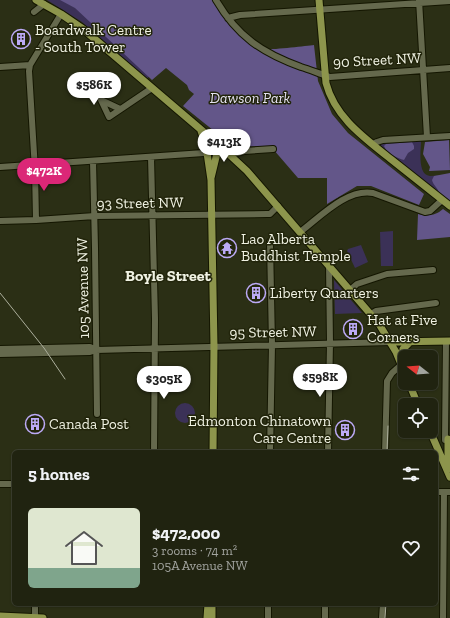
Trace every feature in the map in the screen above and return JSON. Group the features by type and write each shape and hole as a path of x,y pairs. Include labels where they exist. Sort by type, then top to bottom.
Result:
{"main road":[{"path":"36,0 61,14 82,29 219,145 247,171 371,314 379,324 398,357"},
{"path":"319,0 324,75 327,87 338,109 354,128 450,206"},
{"path":"201,130 207,152 210,180 214,346 213,450"},
{"path":"210,180 213,174 219,145"},
{"path":"207,152 211,151 213,153 215,163"},
{"name":"95 Street NW","path":"390,342 448,341"},
{"path":"403,350 410,342"},
{"path":"433,438 449,475"},
{"path":"448,440 449,475"},
{"path":"207,618 208,606"},
{"path":"212,606 212,618"},
{"path":"0,616 43,618"}],"street":[{"name":"90 Street NW","path":"216,0 228,18 248,40 260,49 282,60 330,77 450,68"},
{"path":"228,18 240,15 419,1 450,1"},
{"path":"419,1 427,137"},
{"path":"34,12 44,4"},
{"path":"36,220 35,165 29,79 30,65 61,14"},
{"path":"0,67 30,65"},
{"path":"120,109 152,88"},
{"path":"373,144 383,140 450,136"},
{"path":"230,155 244,151 273,149"},
{"path":"0,167 207,152"},
{"path":"151,156 154,245 154,450"},
{"name":"105 Avenue NW","path":"93,161 97,414"},
{"path":"300,232 339,202 354,194 366,192 373,193 425,212 430,211 442,200"},
{"name":"93 Street NW","path":"0,221 95,216 270,214 278,206"},
{"path":"270,242 272,345 270,450"},
{"path":"328,265 330,344 328,450"},
{"path":"350,290 357,284 393,272 433,270"},
{"path":"371,314 376,311 436,302"},
{"path":"436,444 448,440 448,341"},
{"name":"95 Street NW","path":"0,354 90,352 96,350 214,346 390,342"},
{"name":"95 Street NW","path":"0,350 90,347 96,350"},
{"path":"385,450 387,381 392,373 398,368"},
{"path":"0,484 12,484"},
{"path":"443,618 444,515 447,492"},
{"path":"34,618 35,606"},
{"path":"268,606 268,618"},
{"path":"325,606 325,618"},
{"path":"382,618 383,606"}],"shaded area":[{"path":"47,0 72,0 155,69 147,79 82,22"},
{"path":"421,141 421,167 426,175 432,176 450,174 450,201 448,201 379,145"},
{"path":"393,231 393,266 381,266 380,232"},
{"path":"361,245 368,262 355,268 347,251 348,249"},
{"path":"334,280 362,313 335,314"},
{"path":"185,403 192,406 195,413 192,420 185,423 178,420 175,413 178,406"}],"green space":[{"name":"Dawson Park","path":"60,0 213,0 239,35 259,49 276,49 314,45 318,81 332,114 348,133 424,194 419,205 371,186 357,186 327,204 327,178 298,178 269,146 234,147 183,106 194,94 189,90 187,85 166,68 152,80 75,8"},
{"path":"449,140 450,170 429,171 430,167 423,154 425,142"},
{"path":"412,142 414,149 408,153 404,160 395,157 385,149 384,146 386,144"},
{"path":"450,173 450,201 439,193 432,180 434,176"},
{"path":"443,209 450,214 450,237 417,240 418,214 431,215"}],"tram line":[{"path":"0,293 44,348 65,379"},
{"path":"387,450 388,426"},
{"path":"385,618 386,606"}],"place":[{"name":"Boardwalk Centre - South Tower","path":"21,39"},
{"name":"Lao Alberta Buddhist Temple","path":"227,248"},
{"name":"Liberty Quarters","path":"256,293"},
{"name":"Hat at Five Corners","path":"353,329"},
{"name":"Canada Post","path":"35,424"},
{"name":"Edmonton Chinatown Care Centre","path":"345,430"}],"district":[{"name":"Boyle Street","path":"168,275"}]}
